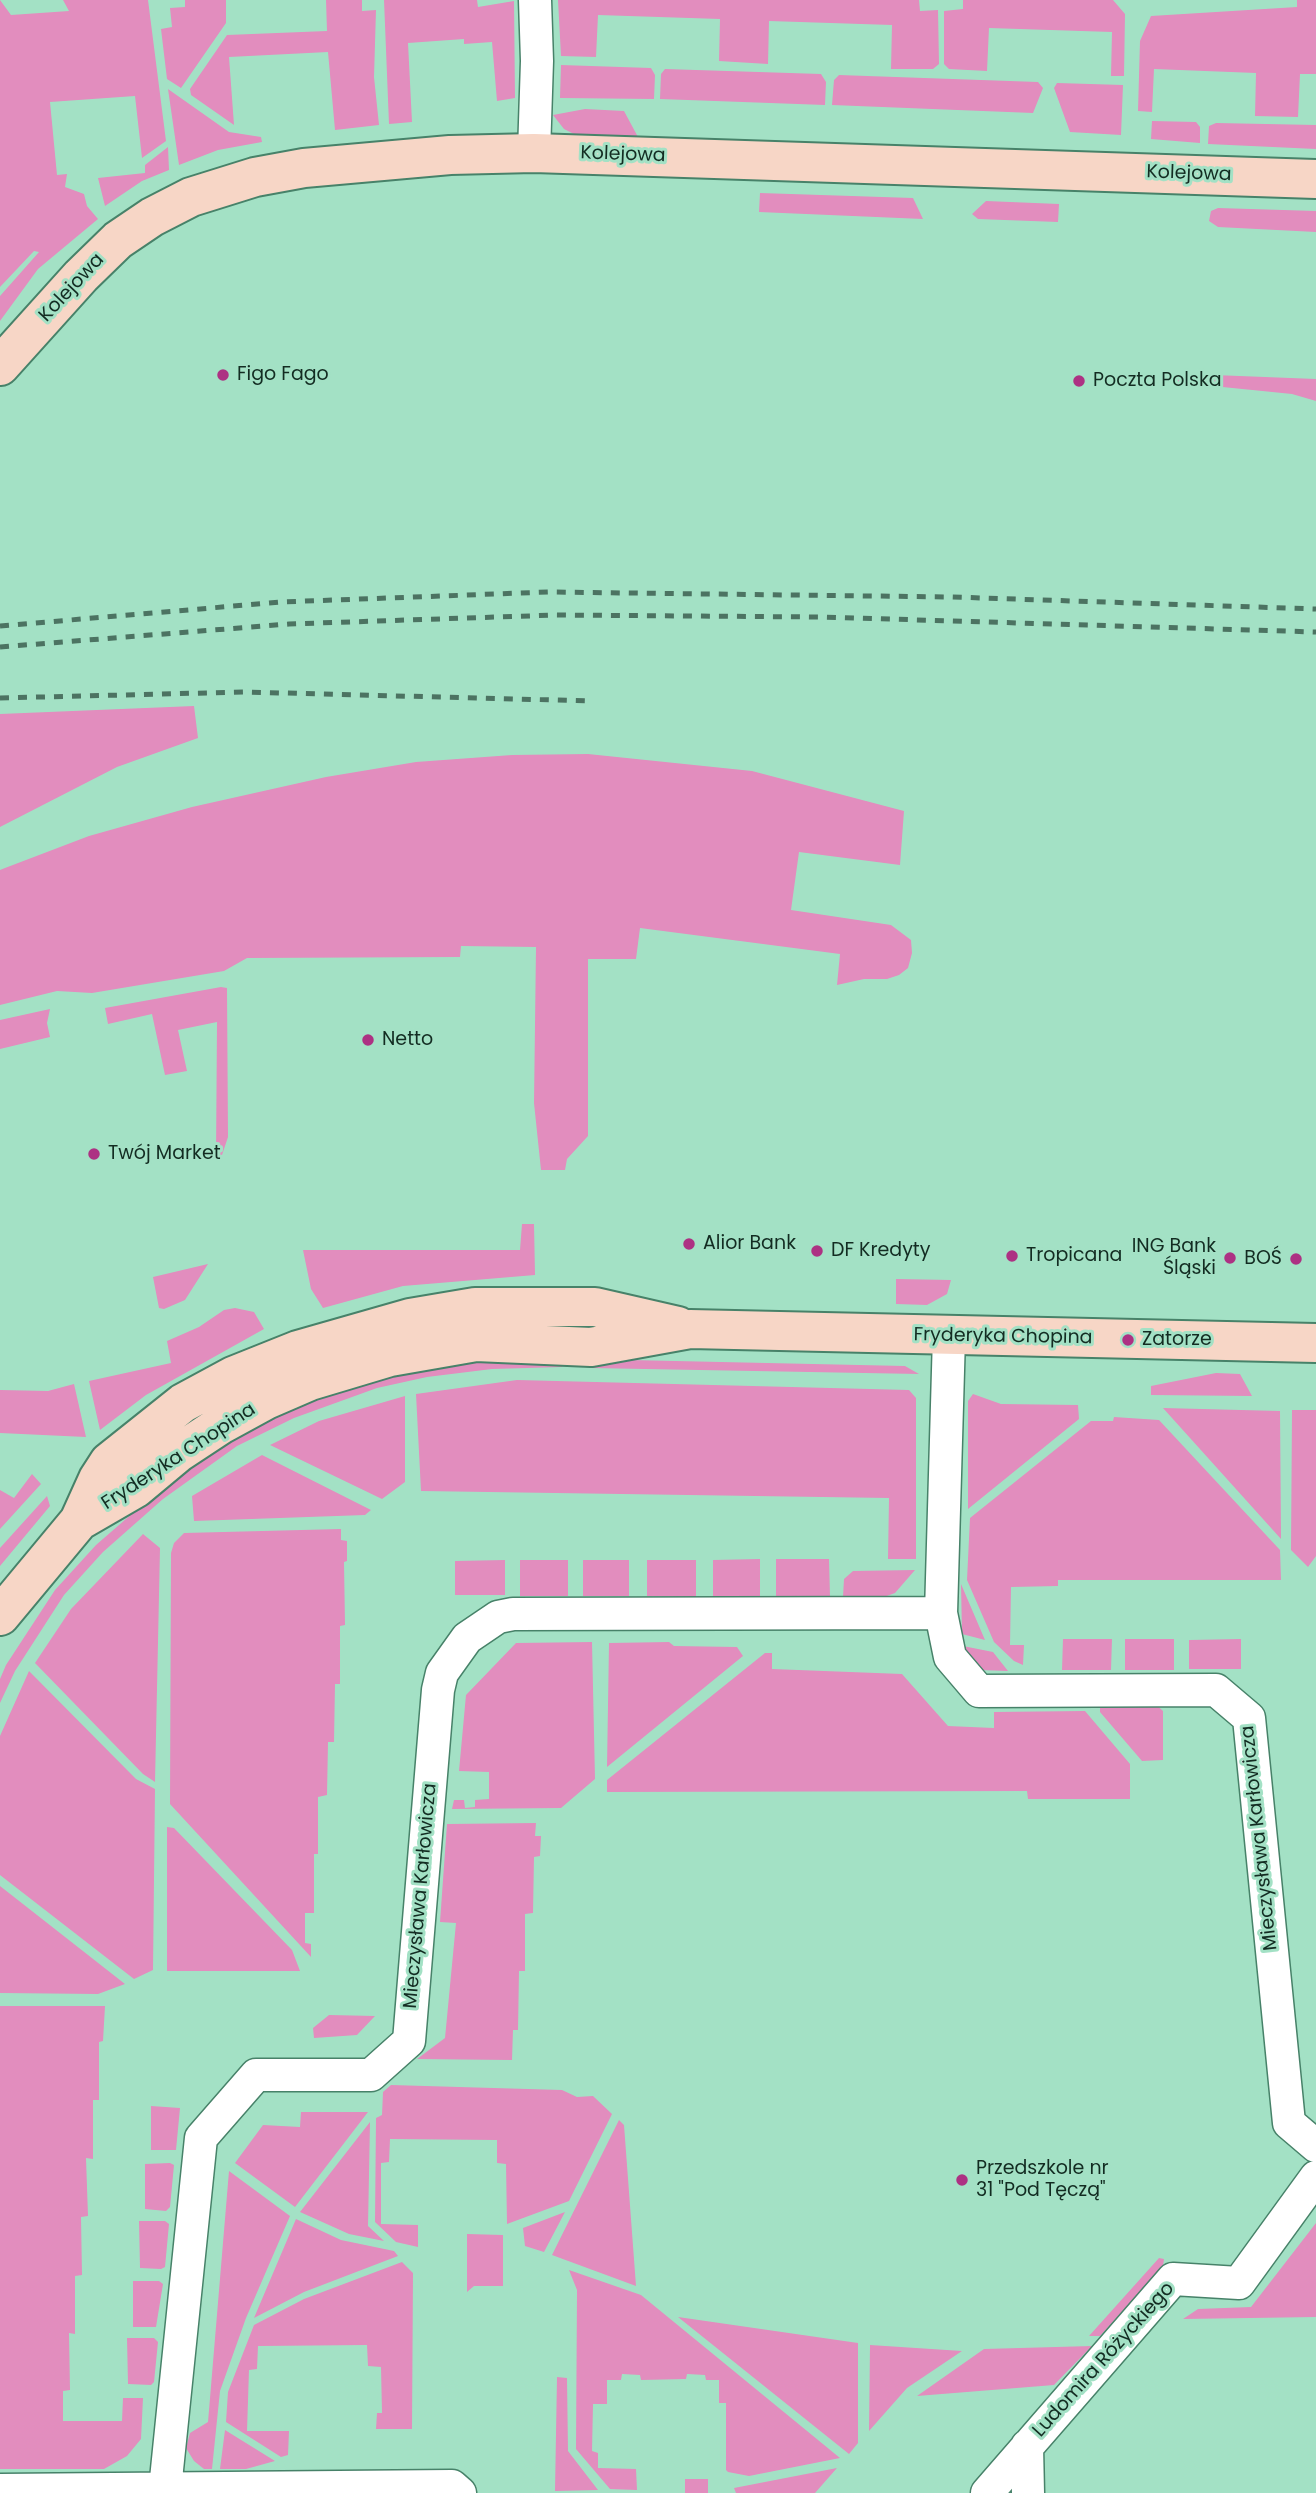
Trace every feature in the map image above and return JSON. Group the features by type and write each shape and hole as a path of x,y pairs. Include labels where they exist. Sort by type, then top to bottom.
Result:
{"street":[{"path":"534,153 537,61 535,0"},
{"name":"Kolejowa","path":"0,366 81,276 118,240 152,217 191,197 255,177 304,168 450,155 534,153 1316,179"},
{"name":"Fryderyka Chopina","path":"0,1616 79,1521 98,1479 109,1462 183,1403 233,1376 298,1350 410,1318 475,1307 595,1307 690,1329 1316,1343"},
{"name":"Mieczysława Karłowicza","path":"949,1336 941,1613 950,1657 979,1690 1216,1690 1249,1718 1289,2123 1316,2146"},
{"name":"Mieczysława Karłowicza","path":"165,2489 201,2138 256,2075 371,2075 409,2040 438,1690 442,1673 467,1639 498,1617 513,1614 941,1613"},
{"name":"Ludomira Różyckiego","path":"987,2493 1173,2279 1239,2283 1316,2177"},
{"path":"1027,2446 1028,2493"},
{"path":"0,2490 452,2486 460,2493"}],"shaded area":[{"path":"0,0 11,15 69,11 63,0 148,0 166,141 142,158 135,96 50,102 57,175 67,174 65,187 84,194 87,206 98,219 38,269 0,321 0,296 39,252 34,251 0,287"},
{"path":"185,0 226,0 226,23 181,88 167,79 161,29 172,27 170,8 185,7"},
{"path":"326,0 362,0 362,11 376,10 374,77 379,125 335,130 328,52 229,57 234,125 191,95 190,89 227,35 327,31"},
{"path":"384,0 477,0 478,7 514,1 515,98 497,101 492,42 464,44 464,39 408,43 412,122 389,124"},
{"path":"558,0 919,0 920,11 938,10 939,64 933,69 891,69 892,25 769,21 768,64 719,61 720,19 598,15 596,57 561,56"},
{"path":"963,0 1113,0 1125,14 1124,76 1111,76 1112,32 989,28 987,71 949,69 944,64 944,11 963,9"},
{"path":"1297,0 1316,0 1316,74 1300,74 1298,117 1255,116 1256,73 1154,69 1152,112 1138,111 1140,41 1151,16 1297,7"},
{"path":"561,65 651,68 655,75 654,99 560,98"},
{"path":"665,69 821,74 826,82 825,105 660,99 661,74"},
{"path":"839,75 1038,82 1043,88 1033,113 832,105 834,80"},
{"path":"1057,83 1123,85 1121,135 1070,132 1054,88"},
{"path":"168,89 229,132 261,137 262,142 218,150 179,165"},
{"path":"585,109 624,111 638,137 576,135 564,129 553,115"},
{"path":"1152,121 1196,122 1200,127 1200,143 1151,139"},
{"path":"1216,123 1316,125 1316,149 1208,144 1209,126"},
{"path":"168,147 169,170 142,181 105,206 98,178 145,173 145,165"},
{"path":"760,193 913,198 923,219 759,212"},
{"path":"986,201 1059,204 1058,222 978,219 972,214"},
{"path":"1218,208 1316,211 1316,232 1218,227 1209,221 1211,211"},
{"path":"1163,373 1316,379 1316,401 1292,394 1163,381"},
{"path":"194,706 198,738 117,767 0,827 0,714"},
{"path":"588,754 752,771 904,811 900,865 799,852 791,910 891,925 911,940 912,953 908,968 887,979 864,979 837,985 840,954 640,928 636,959 588,959 588,1136 567,1159 565,1170 541,1170 534,1103 536,947 461,946 460,957 247,958 224,971 92,993 57,991 0,1005 0,870 89,836 192,807 326,777 416,762 512,755"},
{"path":"227,988 228,1137 221,1158 216,1158 217,1022 178,1030 187,1071 165,1075 152,1014 108,1024 105,1008"},
{"path":"50,1009 47,1023 50,1037 0,1049 0,1020"},
{"path":"522,1224 534,1224 535,1275 403,1286 323,1308 311,1289 303,1250 520,1250"},
{"path":"208,1264 185,1300 164,1309 159,1308 153,1277"},
{"path":"896,1279 951,1280 947,1294 927,1305 896,1304"},
{"path":"235,1308 254,1312 264,1329 146,1395 100,1430 89,1381 171,1363 167,1341 199,1327 224,1310"},
{"path":"564,1357 562,1367 492,1369 427,1377 377,1388 294,1418 237,1446 163,1499 103,1552 64,1595 15,1671 0,1703 0,1679 6,1665 55,1590 96,1545 157,1492 234,1437 291,1408 344,1388 402,1372 492,1358"},
{"path":"583,1359 905,1366 919,1374 590,1368 583,1363"},
{"path":"1216,1373 1240,1374 1252,1396 1151,1395 1151,1386"},
{"path":"517,1380 909,1390 916,1398 916,1559 888,1559 889,1498 421,1491 416,1394"},
{"path":"74,1384 86,1437 0,1433 0,1390 48,1391"},
{"path":"973,1394 1001,1404 1078,1405 1079,1419 968,1509 968,1401"},
{"path":"405,1396 405,1482 382,1499 270,1445 319,1421"},
{"path":"1163,1408 1280,1411 1281,1539"},
{"path":"1292,1410 1316,1410 1316,1556 1308,1567 1291,1550"},
{"path":"1114,1417 1159,1420 1280,1550 1281,1580 1058,1580 1058,1586 1011,1587 1010,1645 1024,1645 1023,1665 1014,1661 994,1642 967,1580 970,1518 1091,1421 1113,1421"},
{"path":"262,1455 371,1510 365,1515 194,1521 192,1496"},
{"path":"32,1474 41,1484 0,1529 0,1490 14,1498"},
{"path":"47,1496 50,1506 0,1566 0,1548"},
{"path":"341,1529 341,1540 347,1541 347,1561 344,1562 345,1625 340,1626 340,1684 335,1684 334,1742 328,1742 327,1795 318,1797 314,1913 305,1913 305,1943 311,1944 311,1957 170,1804 171,1553 174,1543 184,1533"},
{"path":"143,1534 160,1548 155,1782 143,1774 35,1663 71,1609"},
{"path":"760,1559 760,1597 713,1596 713,1560"},
{"path":"776,1559 829,1559 830,1597 776,1597"},
{"path":"505,1560 505,1595 455,1595 455,1561"},
{"path":"520,1560 568,1560 568,1596 520,1596"},
{"path":"583,1560 629,1560 629,1596 583,1596"},
{"path":"647,1560 696,1560 696,1597 647,1596"},
{"path":"915,1570 895,1593 884,1597 843,1597 844,1579 853,1571"},
{"path":"961,1584 985,1640 962,1634"},
{"path":"1063,1639 1112,1639 1111,1670 1062,1670"},
{"path":"1125,1639 1174,1639 1174,1670 1125,1670"},
{"path":"1241,1639 1241,1669 1189,1669 1189,1640"},
{"path":"592,1642 595,1779 561,1808 452,1809 454,1800 464,1800 465,1808 475,1807 475,1800 489,1799 489,1772 459,1771 466,1695 516,1643"},
{"path":"669,1642 674,1646 737,1647 743,1656 607,1767 609,1643"},
{"path":"963,1646 993,1652 1008,1671 980,1670"},
{"path":"765,1653 772,1653 772,1669 902,1674 948,1726 994,1728 994,1712 1085,1711 1130,1764 1130,1799 1028,1799 1027,1791 607,1792 607,1780"},
{"path":"29,1671 136,1779 155,1789 153,1970 134,1979 0,1875 0,1736"},
{"path":"1100,1700 1151,1700 1163,1711 1163,1760 1142,1761 1100,1712"},
{"path":"536,1823 535,1836 541,1836 540,1856 534,1857 533,1913 525,1914 525,1971 519,1971 518,2030 513,2030 512,2060 417,2059 445,2038 456,1923 440,1922 447,1824"},
{"path":"167,1827 174,1828 292,1950 300,1971 167,1971"},
{"path":"0,1886 125,1984 98,1994 0,1993"},
{"path":"0,2006 105,2006 103,2041 99,2042 99,2100 93,2100 93,2159 86,2158 88,2216 81,2217 82,2275 75,2276 75,2334 69,2333 70,2390 63,2391 63,2421 122,2421 123,2398 143,2398 141,2439 127,2456 104,2469 0,2469"},
{"path":"329,2015 375,2016 357,2035 314,2038 313,2028"},
{"path":"391,2085 562,2090 577,2097 593,2096 612,2114 569,2201 507,2224 506,2164 497,2163 497,2140 390,2139 389,2162 381,2163 381,2224 418,2225 418,2247 396,2242 375,2222 376,2118 382,2115 383,2092"},
{"path":"151,2106 180,2108 176,2150 151,2150"},
{"path":"301,2112 368,2112 295,2207 235,2163 263,2125 300,2127"},
{"path":"619,2120 624,2125 636,2286 552,2255"},
{"path":"370,2122 368,2226 384,2241 349,2234 300,2212"},
{"path":"145,2164 174,2165 170,2207 166,2211 145,2209"},
{"path":"229,2171 290,2216 246,2318 220,2391 212,2469 204,2469 194,2461 186,2448 190,2433 208,2422"},
{"path":"565,2212 544,2252 525,2246 523,2228"},
{"path":"296,2219 341,2240 394,2251 398,2256 304,2292 254,2318"},
{"path":"139,2221 165,2221 169,2224 165,2267 140,2268"},
{"path":"1316,2223 1316,2317 1183,2319 1198,2309 1251,2307"},
{"path":"467,2234 503,2235 503,2286 474,2286 467,2292"},
{"path":"1159,2258 1164,2259 1163,2266 1100,2336 1089,2336"},
{"path":"402,2262 413,2273 412,2429 376,2429 377,2413 382,2413 381,2367 368,2366 367,2345 258,2346 257,2369 249,2370 247,2431 289,2431 288,2455 281,2457 226,2422 228,2392 254,2325 304,2299"},
{"path":"569,2270 641,2295 840,2458 749,2476 728,2472 726,2403 719,2403 719,2380 706,2380 705,2375 687,2374 686,2379 641,2380 640,2375 622,2374 621,2380 607,2380 607,2404 593,2404 592,2451 598,2453 598,2468 636,2469 637,2490 610,2489 576,2449 577,2290"},
{"path":"133,2281 159,2281 163,2284 156,2327 133,2327"},
{"path":"678,2317 858,2343 858,2443 849,2454"},
{"path":"127,2338 154,2338 158,2342 154,2382 151,2385 128,2384"},
{"path":"870,2345 962,2351 907,2388 869,2431"},
{"path":"1092,2346 1054,2385 917,2396 984,2349"},
{"path":"557,2377 567,2378 568,2451 598,2490 555,2491"},
{"path":"225,2430 275,2461 246,2469 220,2469"},
{"path":"837,2468 815,2493 736,2493 734,2488"},
{"path":"685,2479 708,2479 708,2493 685,2493"}],"railway":[{"path":"0,626 281,602 548,592 952,597 1316,609"},
{"path":"0,647 289,624 556,615 822,617 1316,632"},
{"path":"0,698 245,692 593,701"}],"place":[{"name":"Figo Fago","path":"223,375"},
{"name":"Poczta Polska","path":"1079,381"},
{"name":"Netto","path":"368,1040"},
{"name":"Twój Market","path":"94,1154"},
{"name":"Alior Bank","path":"689,1244"},
{"name":"DF Kredyty","path":"817,1251"},
{"name":"Tropicana","path":"1012,1256"},
{"name":"ING Bank Śląski","path":"1230,1258"},
{"name":"BOŚ","path":"1296,1259"},
{"name":"Zatorze","path":"1128,1340"},
{"name":"Przedszkole nr 31 \"Pod Tęczą\"","path":"962,2180"}]}
